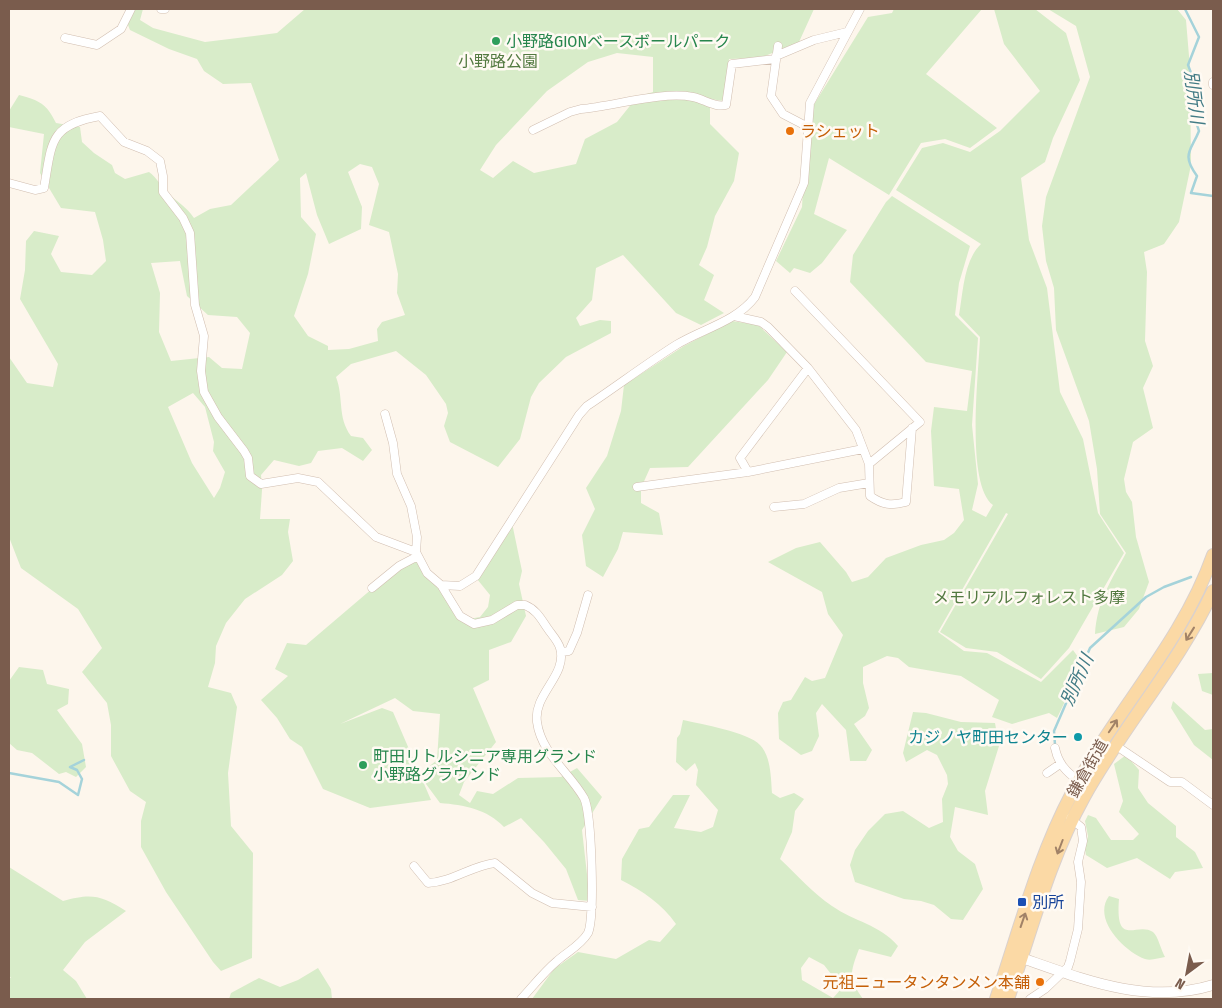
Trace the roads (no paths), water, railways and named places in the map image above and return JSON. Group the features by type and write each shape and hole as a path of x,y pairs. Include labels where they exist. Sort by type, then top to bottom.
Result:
{"main road":[{"name":"鎌倉街道","path":"1067,817 1184,642 1210,590 1213,555"},
{"name":"鎌倉街道","path":"996,999 1012,954 1054,864 1079,781 1104,738 1183,622 1210,590"},
{"name":"鎌倉街道","path":"1008,999 1012,954"}],"street":[{"path":"65,38 97,45 121,29 131,9"},
{"path":"161,9 166,9"},
{"path":"441,586 460,586 476,576 579,415 587,406 678,344 734,316 749,306 755,298 800,195 806,171 810,103 860,9"},
{"path":"533,130 570,112 581,109 668,96 693,97 721,107 726,105 730,89 732,64 776,57 814,40 847,32"},
{"path":"778,46 771,96 783,114 808,127"},
{"path":"9,183 35,190 44,188 50,152 62,129 77,121 100,116 124,142 156,157 161,164 163,192 183,218 192,240 195,305 204,336 200,371 204,392 218,417 248,458 250,476 261,484 298,478 318,482 376,537 417,554"},
{"path":"795,291 920,422 869,464"},
{"path":"734,316 761,322 808,368 856,430 869,464 870,496 880,503 896,505 906,502 912,428"},
{"path":"748,472 740,458 808,368"},
{"path":"386,414 393,443 397,474 412,513 417,537 417,554 427,573 441,586 460,616 474,624 485,623 517,605 530,607 536,611 558,642 561,652 558,669 538,704 537,722 539,732 553,760 569,777 585,801 592,868 591,924 582,940 556,962 521,999"},
{"path":"638,487 748,472 863,448"},
{"path":"774,507 804,504 839,488 869,483"},
{"path":"372,588 393,570 417,554"},
{"path":"561,652 569,652 577,633 588,595"},
{"path":"1115,745 1170,782 1182,782 1213,805"},
{"path":"1055,748 1060,764 1068,774 1079,781"},
{"path":"1047,773 1060,764"},
{"path":"1030,999 1063,972 1070,961 1078,929 1081,882 1078,862 1083,832 1079,824 1067,817"},
{"path":"414,866 428,883 442,882 485,864 495,863 532,893 552,903 592,907"},
{"path":"1012,954 1110,987 1137,992 1181,992 1213,985"},
{"path":"530,999 531,988"}],"waterway":[{"name":"別所川","path":"1185,9 1199,37 1188,65 1193,81 1196,123 1199,131 1188,157 1192,169 1197,176 1191,193 1213,196"},
{"name":"別所川","path":"1055,745 1054,731 1090,648 1146,597 1164,587 1191,577"},
{"path":"9,773 59,782 78,795 82,779 77,770 70,767 84,760"}],"place":[{"name":"小野路GIONベースボールパーク","path":"496,41"},
{"name":"ラシェット","path":"790,131"},
{"name":"カジノヤ町田センター","path":"1078,737"},
{"name":"町田リトルシニア専用グランド 小野路グラウンド","path":"363,765"},
{"name":"別所","path":"1022,902"},
{"name":"元祖ニュータンタンメン本舗","path":"1040,982"}],"park label":[{"name":"小野路公園","path":"498,61"},
{"name":"メモリアルフォレスト多摩","path":"1029,597"}]}
